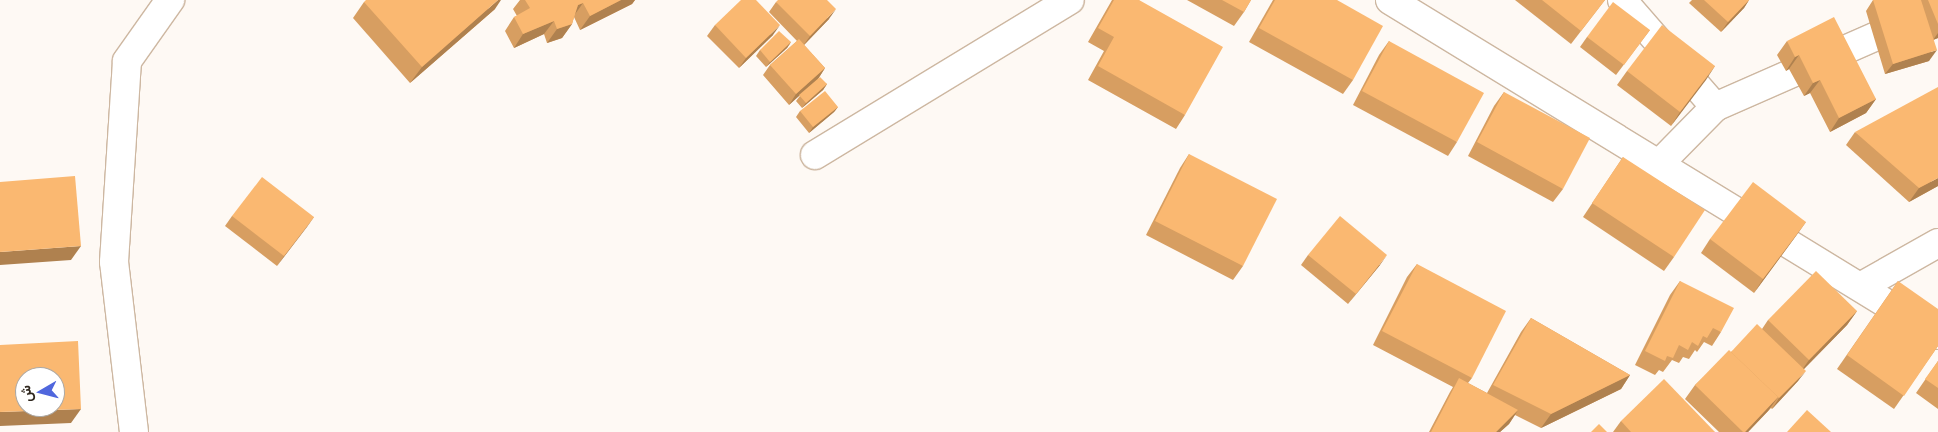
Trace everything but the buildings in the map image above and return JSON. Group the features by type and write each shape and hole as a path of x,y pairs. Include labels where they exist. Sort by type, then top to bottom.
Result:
{"street":[{"path":"134,432 114,262 126,60 170,0"},
{"path":"815,155 1070,0"},
{"path":"1390,0 1862,286 1938,335"},
{"path":"1622,0 1715,107"},
{"path":"1660,163 1715,107 1938,9"},
{"path":"1862,286 1938,243"}]}
